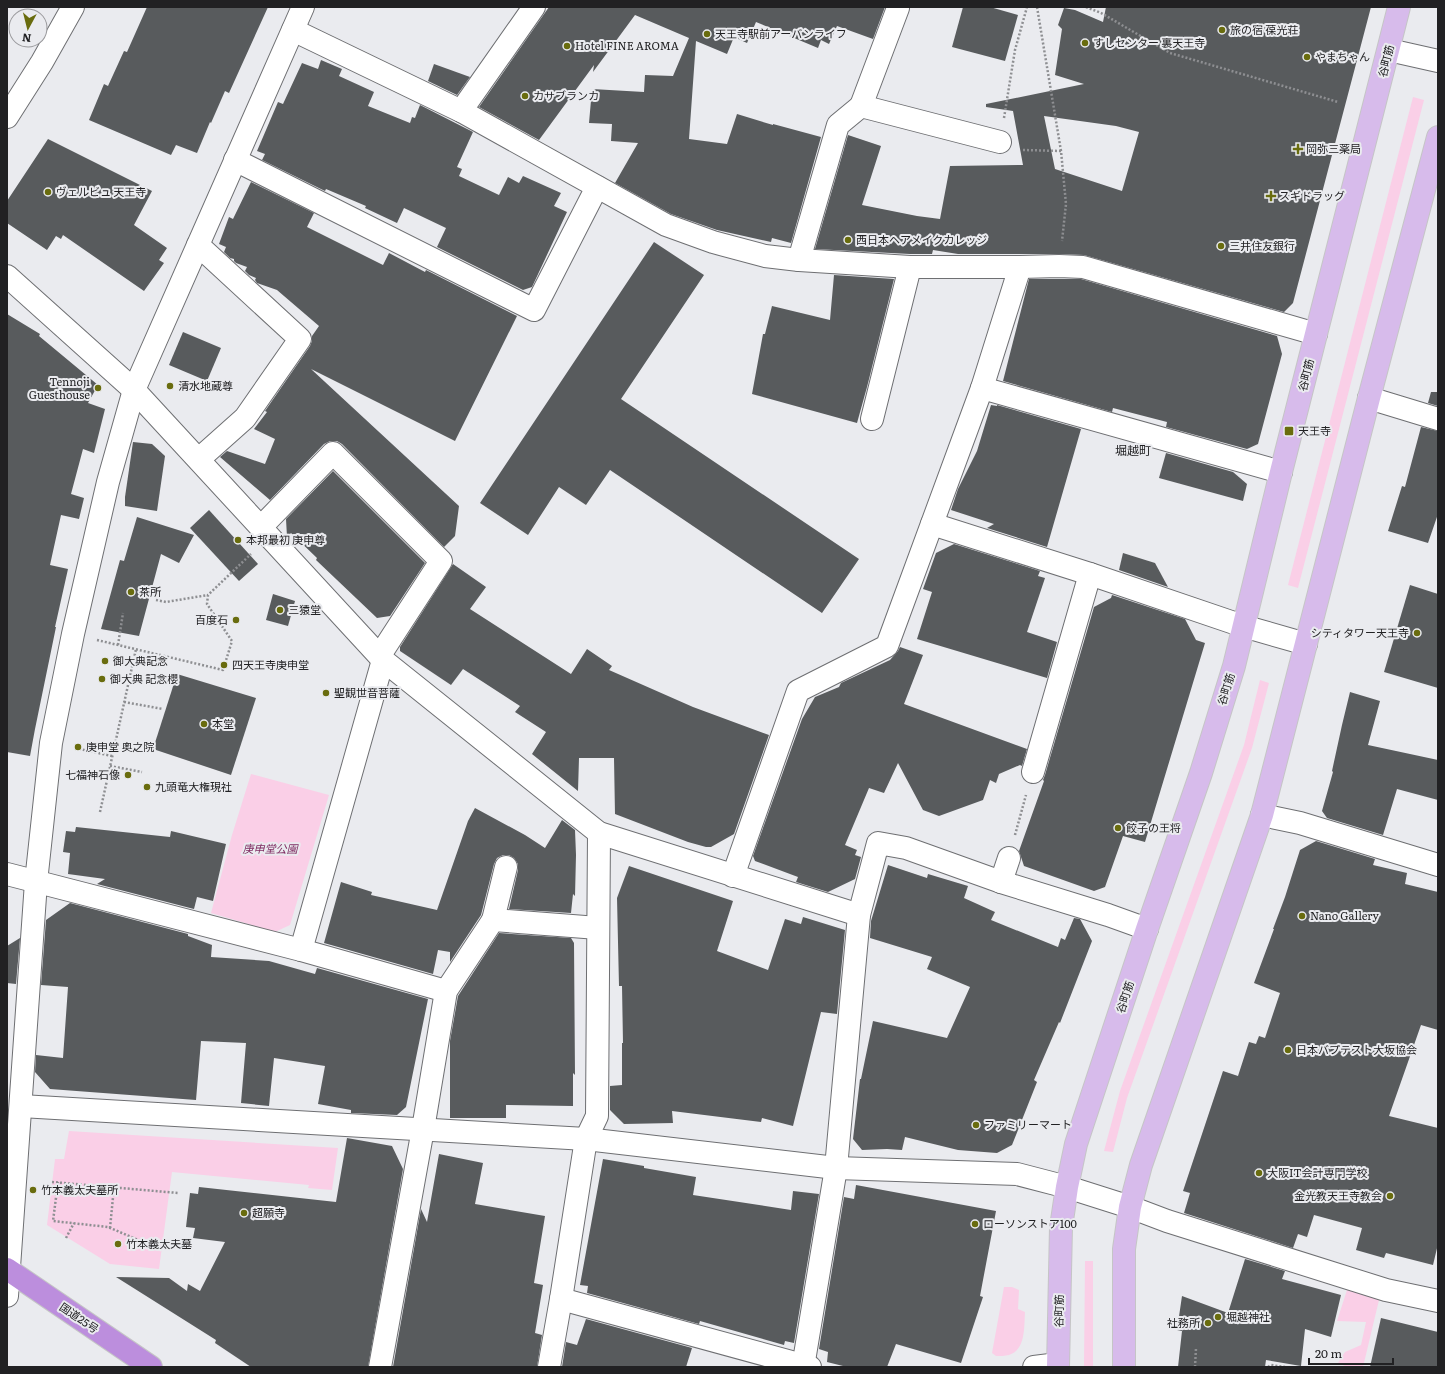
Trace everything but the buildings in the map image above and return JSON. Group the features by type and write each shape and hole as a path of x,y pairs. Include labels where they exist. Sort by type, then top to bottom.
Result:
{"highway":[{"name":"国道25号","path":"8,1269 151,1367"}],"main road":[{"name":"谷町筋","path":"1058,1366 1061,1227 1067,1187 1076,1144 1147,929 1201,773 1234,666 1281,472 1400,7"},
{"path":"1124,1367 1124,1249 1130,1207 1141,1165 1262,815 1369,398 1438,137"}],"street":[{"path":"7,117 42,62 73,7"},
{"path":"7,1296 36,882 51,744 108,482 134,390 304,7"},
{"path":"461,111 534,7"},
{"path":"799,260 838,125 861,106 898,8"},
{"path":"293,30 461,111 666,225 713,242 765,256 799,260 910,267 1083,267 1316,334"},
{"path":"1389,50 1438,61"},
{"path":"861,106 1000,142"},
{"path":"236,160 534,310 598,187"},
{"path":"198,244 300,339 245,418 199,460"},
{"path":"872,419 910,267"},
{"path":"733,876 798,691 887,646 982,388 1020,267"},
{"path":"7,276 134,390 382,658 599,833 859,915"},
{"path":"982,388 1281,472"},
{"path":"1369,398 1438,419"},
{"path":"261,527 333,453 442,561 382,658 301,950"},
{"path":"932,524 1090,574 1243,626 1306,644"},
{"path":"1033,772 1090,574"},
{"path":"1262,815 1300,823 1438,865"},
{"path":"549,1367 586,1139 597,1116 599,833"},
{"path":"561,1299 806,1366 836,1168 859,915 878,843 906,848 1002,882 1108,915 1147,929"},
{"path":"1002,882 1009,858"},
{"path":"380,1367 423,1129 446,991 493,920 506,867"},
{"path":"7,874 301,950 446,991"},
{"path":"493,920 598,928"},
{"path":"20,1106 586,1139 836,1168 1017,1174 1067,1187 1130,1207 1167,1221 1386,1290 1438,1301"},
{"path":"1034,1367 1058,1366"}],"path":[{"path":"1028,7 1015,50 1000,150 1061,151"},
{"path":"1037,7 1061,151 1066,204 1059,266"},
{"path":"1086,7 1101,13 1170,53 1338,102"},
{"path":"156,600 166,602 208,595 254,551"},
{"path":"74,634 223,670 232,641 207,604 208,595"},
{"path":"118,645 123,613"},
{"path":"100,812 136,649"},
{"path":"124,702 163,709"},
{"path":"51,744 112,756"},
{"path":"110,766 142,772"},
{"path":"1017,829 1020,819"},
{"path":"52,1182 178,1193"},
{"path":"58,1182 53,1221 110,1228 143,1242 163,1244"},
{"path":"110,1228 114,1187"},
{"path":"66,1238 74,1223"},
{"path":"1195,1367 1196,1348"},
{"path":"1268,1367 1271,1365 1284,1367"}],"green space":[{"path":"1413,97 1424,100 1298,588 1288,585"},
{"path":"1260,680 1269,683 1252,748 1127,1098 1113,1152 1104,1151 1120,1091 1244,745"},
{"name":"庚申堂公園","path":"251,774 329,795 290,925 275,932 211,913 232,835"},
{"path":"69,1131 338,1148 332,1190 308,1188 309,1185 172,1172 159,1269 110,1264 47,1225 55,1159 64,1159"},
{"path":"1085,1261 1093,1261 1093,1367 1084,1367"},
{"path":"1004,1287 1012,1287 1019,1290 1018,1309 1025,1312 1024,1330 1019,1348 1015,1352 1009,1355 996,1356 992,1353"},
{"path":"1347,1290 1379,1300 1363,1367 1347,1367 1338,1363 1345,1352 1361,1345 1366,1322 1337,1321"}],"place":[{"name":"旅の宿 葆光荘","path":"1222,30"},
{"name":"天王寺駅前アーバンライフ","path":"707,34"},
{"name":"すしセンター 裏天王寺","path":"1085,43"},
{"name":"Hotel FINE AROMA","path":"567,46"},
{"name":"やまちゃん","path":"1307,57"},
{"name":"カサブランカ","path":"525,96"},
{"name":"岡弥三薬局","path":"1298,149"},
{"name":"ヴェルビュ 天王寺","path":"48,192"},
{"name":"スギドラッグ","path":"1271,196"},
{"name":"西日本ヘアメイクカレッジ","path":"848,240"},
{"name":"三井住友銀行","path":"1221,246"},
{"name":"清水地蔵尊","path":"170,386"},
{"name":"Tennoji Guesthouse","path":"98,388"},
{"name":"天王寺","path":"1289,431"},
{"name":"本邦最初 庚申尊","path":"238,540"},
{"name":"茶所","path":"131,592"},
{"name":"三猿堂","path":"280,610"},
{"name":"百度石","path":"236,620"},
{"name":"シティタワー天王寺","path":"1417,633"},
{"name":"御大典記念","path":"105,661"},
{"name":"四天王寺庚申堂","path":"224,665"},
{"name":"御大典 記念櫻","path":"102,679"},
{"name":"聖観世音菩薩","path":"326,693"},
{"name":"本堂","path":"204,724"},
{"name":"庚申堂 奥之院","path":"78,747"},
{"name":"七福神石像","path":"128,775"},
{"name":"九頭竜大権現社","path":"147,787"},
{"name":"餃子の王将","path":"1118,828"},
{"name":"Nano Gallery","path":"1302,916"},
{"name":"日本バプテスト大坂協会","path":"1288,1050"},
{"name":"ファミリーマート","path":"976,1125"},
{"name":"大阪IT会計専門学校","path":"1259,1173"},
{"name":"竹本義太夫墓所","path":"33,1190"},
{"name":"金光教天王寺教会","path":"1390,1196"},
{"name":"超願寺","path":"244,1213"},
{"name":"ローソンストア100","path":"975,1224"},
{"name":"竹本義太夫墓","path":"118,1244"},
{"name":"堀越神社","path":"1218,1317"},
{"name":"社務所","path":"1208,1323"}],"district":[{"name":"堀越町","path":"1133,451"}]}
